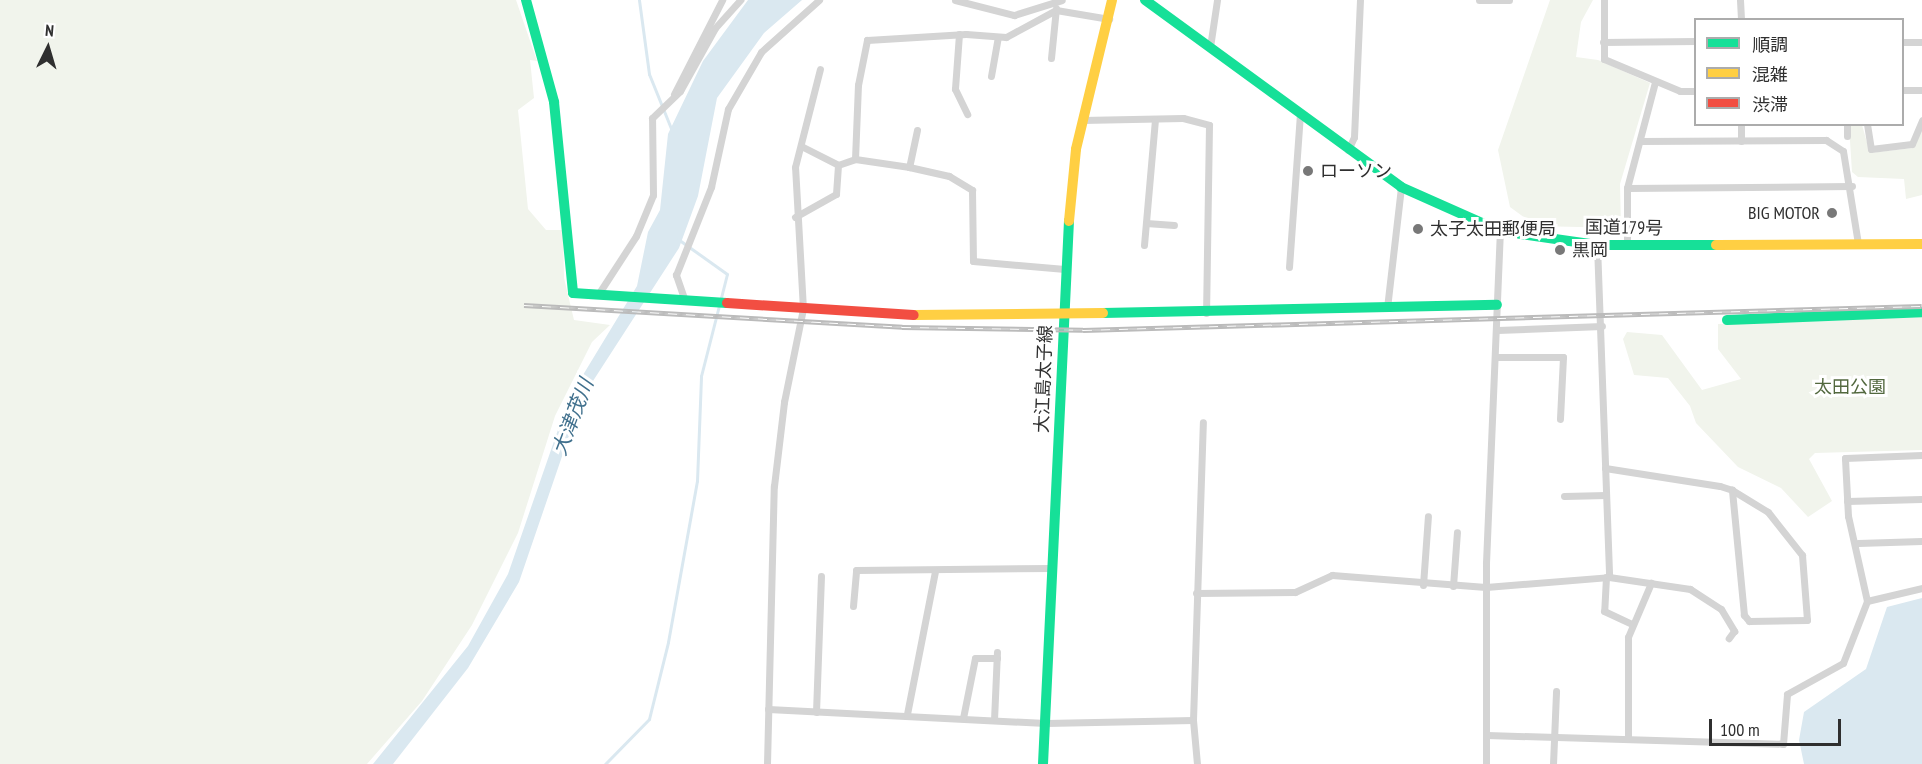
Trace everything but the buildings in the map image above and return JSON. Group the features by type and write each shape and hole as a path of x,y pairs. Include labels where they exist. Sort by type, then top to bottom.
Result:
{"main road":[{"path":"526,0 554,102 573,294 599,293 803,309 1063,316 1386,311 1497,305"},
{"name":"大江島太子線","path":"1043,764 1065,269 1083,120 1112,0"},
{"name":"国道179号","path":"1145,0 1401,188 1500,231 1597,245 1922,244"},
{"path":"1727,320 1922,312"}],"street":[{"path":"599,293 636,236 653,195 652,118 669,105 722,0"},
{"path":"674,94 740,0"},
{"path":"685,301 676,275 711,187 728,108 761,52 819,0"},
{"path":"955,0 998,14 1058,5 1109,19"},
{"path":"1210,48 1216,0"},
{"path":"1348,150 1354,137 1360,0"},
{"path":"1479,0 1509,0"},
{"path":"1604,0 1604,59 1656,82 1694,91"},
{"path":"1740,0 1741,18"},
{"path":"855,159 858,85 867,40 959,34 998,38 1017,34 1058,5"},
{"path":"1051,58 1058,5"},
{"path":"959,34 955,89 967,114"},
{"path":"991,76 998,38"},
{"path":"1603,42 1694,41"},
{"path":"1904,42 1922,42"},
{"path":"767,764 774,486 784,402 803,309 795,217 796,151 803,147 820,69"},
{"path":"1627,245 1627,188 1656,82"},
{"path":"1904,90 1922,90"},
{"path":"1289,267 1300,115"},
{"path":"1083,120 1183,118 1209,125 1206,315"},
{"path":"1144,245 1155,120"},
{"path":"1868,126 1871,149 1912,144 1922,120"},
{"path":"1741,126 1741,141"},
{"path":"1847,126 1847,136"},
{"path":"909,167 917,130"},
{"path":"1640,141 1826,140 1843,151 1852,186 1858,244"},
{"path":"803,147 838,165 855,159 949,176 972,190 973,261 1065,269"},
{"path":"795,217 836,194 838,165"},
{"path":"1627,188 1852,186"},
{"path":"1386,311 1395,274 1401,188"},
{"path":"1146,223 1174,225"},
{"path":"1486,764 1486,587 1500,231"},
{"path":"1597,245 1602,326 1605,468 1607,577 1604,611 1632,624"},
{"path":"1497,330 1602,326"},
{"path":"1496,357 1563,357 1560,419"},
{"path":"1197,764 1193,720 1203,422"},
{"path":"1487,735 1554,736 1612,742 1628,738 1783,744 1786,694 1844,663 1867,601 1858,543 1847,501 1845,458 1922,455"},
{"path":"1605,468 1732,490 1775,517 1802,555 1807,620 1749,621 1743,615 1732,490"},
{"path":"1564,496 1605,495"},
{"path":"1847,501 1922,499"},
{"path":"1423,585 1428,516"},
{"path":"1453,586 1457,532"},
{"path":"1858,543 1922,541"},
{"path":"853,606 856,570 935,571 1052,568"},
{"path":"907,714 935,571"},
{"path":"1196,593 1295,592 1332,575 1423,585 1486,587 1607,577 1690,588 1721,609 1734,631 1729,638"},
{"path":"816,712 821,576"},
{"path":"1628,738 1632,624 1644,608 1651,583"},
{"path":"1867,601 1922,588"},
{"path":"963,718 975,658 997,655 994,720"},
{"path":"1553,764 1556,691"},
{"path":"768,709 907,714 1046,723 1193,720"}],"green space":[{"path":"0,0 516,0 537,61 530,60 534,98 518,110 528,209 546,230 563,230 564,278 574,320 610,325 592,342 555,416 518,533 472,625 422,701 367,764 0,764"},
{"path":"1550,0 1593,0 1581,22 1576,57 1598,60 1650,83 1620,184 1621,228 1536,226 1510,207 1498,150"},
{"path":"1849,126 1862,126 1870,153 1913,148 1922,127 1922,195 1906,199 1904,179 1858,177 1852,172"},
{"name":"太田公園","path":"1922,317 1922,450 1815,453 1809,459 1832,501 1808,517 1781,488 1738,467 1696,423 1690,406 1668,378 1634,375 1623,339 1627,332 1662,335 1702,390 1741,379 1718,349 1718,324"}],"water":[{"name":"大津茂川","path":"748,0 802,0 764,33 717,98 698,196 679,248 582,398 519,582 468,668 393,764 373,764 468,646 508,574 569,398 637,286 648,232 660,210 668,134 703,61"},
{"path":"1922,598 1922,764 1804,764 1799,740 1804,712 1866,669 1887,607"}],"waterway":[{"path":"639,0 649,74 672,131"},
{"path":"605,764 649,719 668,642 697,481 701,376 727,274 678,239"}],"railway":[{"path":"524,305 902,327 1083,330 1922,306"}],"traffic: fast":[{"path":"526,0 554,102 573,293 727,303"},
{"path":"1145,0 1401,187 1500,231 1597,245 1716,245"},
{"path":"1043,764 1069,221"},
{"path":"1103,313 1497,305"},
{"path":"1727,320 1922,312"}],"traffic: slow":[{"path":"1069,221 1076,149 1112,0"},
{"path":"1716,245 1922,244"},
{"path":"914,315 1103,313"}],"traffic: jam":[{"path":"727,303 914,315"}],"place":[{"name":"ローソン","path":"1308,171"},
{"name":"BIG MOTOR","path":"1832,213"},
{"name":"太子太田郵便局","path":"1418,229"},
{"name":"黒岡","path":"1560,250"}]}
